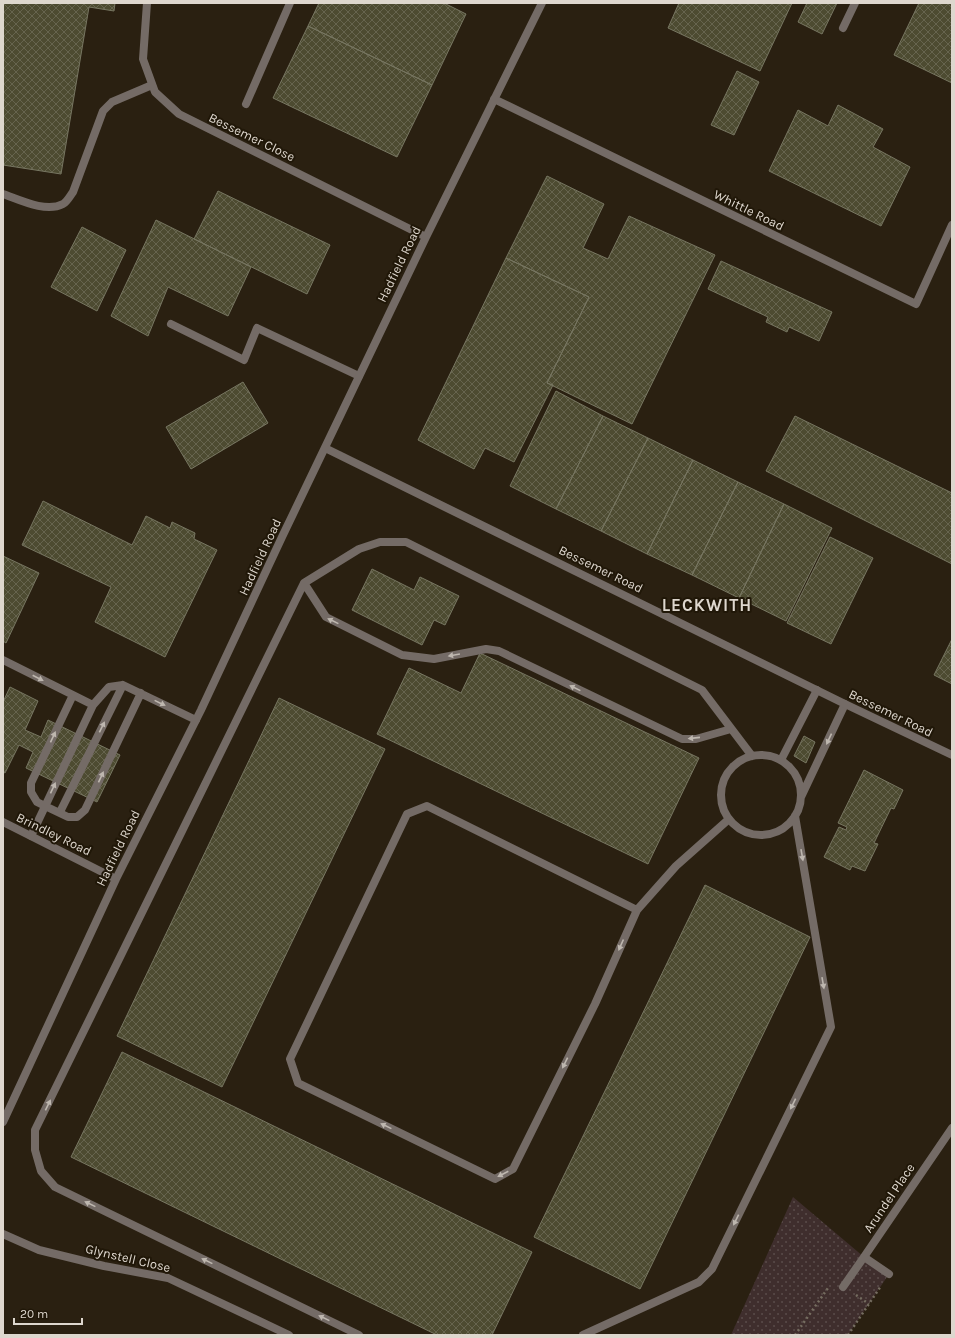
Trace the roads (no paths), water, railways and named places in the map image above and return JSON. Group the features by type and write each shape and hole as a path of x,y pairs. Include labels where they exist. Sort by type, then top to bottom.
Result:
{"street":[{"name":"Bessemer Close","path":"147,3 143,59 155,92 179,114 426,237"},
{"path":"246,104 290,3"},
{"name":"Hadfield Road","path":"3,1122 116,879 196,720 426,237 542,3"},
{"path":"843,28 855,3"},
{"path":"3,194 32,205 54,207 65,204 73,192 103,111 112,102 152,85"},
{"name":"Whittle Road","path":"494,99 916,304 952,225"},
{"path":"170,324 244,360 257,328 359,376"},
{"name":"Bessemer Road","path":"325,448 845,704 952,755"},
{"path":"359,1335 55,1187 41,1171 35,1150 36,1130 304,583 359,549 380,542 406,542 702,690 752,756"},
{"path":"304,583 326,617 402,655 434,658 486,649 499,652 682,739 696,739 731,729"},
{"path":"3,661 93,705"},
{"path":"31,836 93,705 108,687 123,685 196,720"},
{"path":"60,812 123,685"},
{"path":"781,760 817,690"},
{"path":"73,695 31,783 31,792 37,802 68,816 77,817 85,810 141,693"},
{"path":"801,798 845,704"},
{"path":"771,755 781,760 797,777 799,784 801,798 800,807 795,816 786,826 774,833 766,835 750,834 738,828 729,819 723,807 721,798 723,784 729,772 735,765 752,756 771,755"},
{"path":"637,910 427,806 407,814 290,1058 298,1083 495,1178 512,1170 595,1004 637,910 676,866 729,819"},
{"path":"583,1335 700,1282 712,1269 830,1027 795,816"},
{"name":"Brindley Road","path":"3,822 116,879"},
{"name":"Arundel Place","path":"843,1287 952,1128"},
{"name":"Glynstell Close","path":"3,1234 39,1250 104,1266 168,1278 288,1335"},
{"path":"864,1257 889,1274"}],"district":[{"name":"LECKWITH","path":"707,605"}]}
